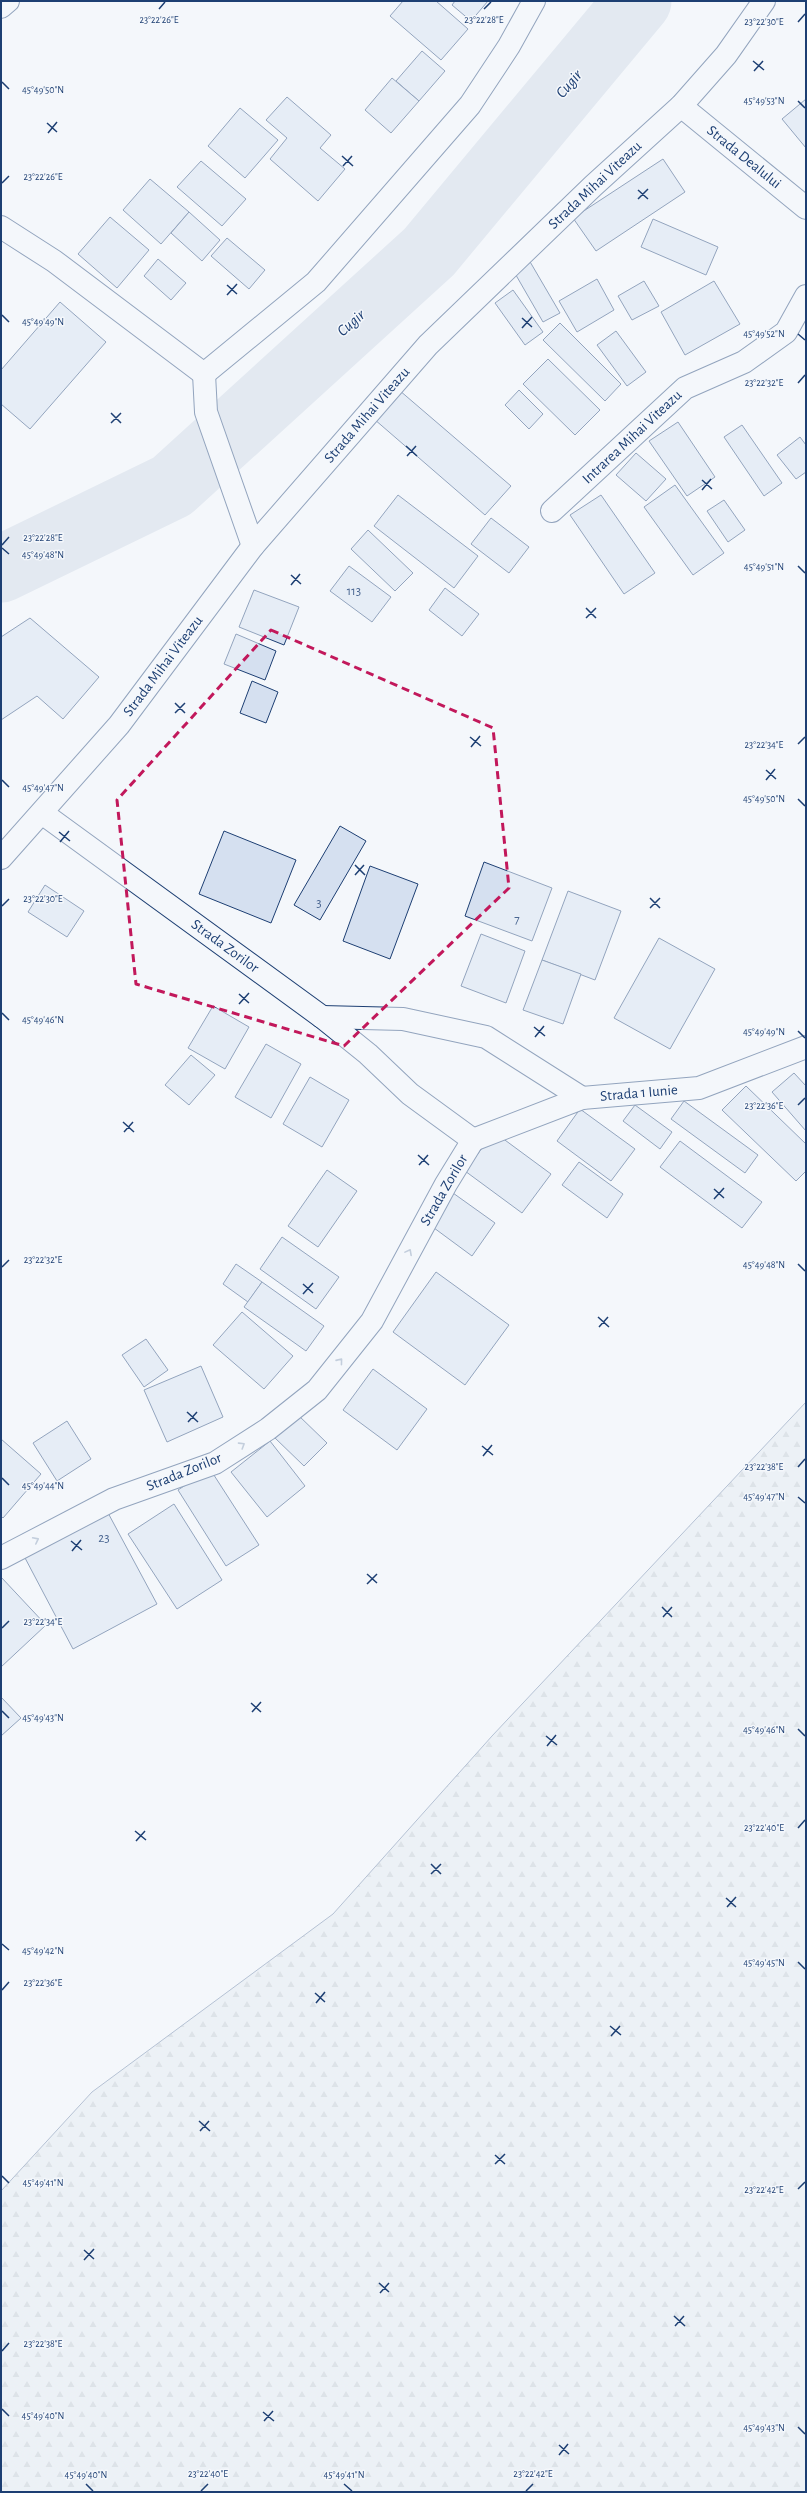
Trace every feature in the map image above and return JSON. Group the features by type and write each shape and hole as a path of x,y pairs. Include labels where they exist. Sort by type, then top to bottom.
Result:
{"street":[{"path":"1,7 8,1"},
{"path":"204,374 316,282 470,105 509,46 534,1"},
{"name":"Strada Mihai Viteazu","path":"1,858 120,725 253,546 428,345 593,186 681,106 726,55 764,1"},
{"name":"Strada Dealului","path":"681,106 806,208"},
{"path":"1,227 54,261 204,374 206,412 240,513 253,546"},
{"name":"Intrarea Mihai Viteazu","path":"552,511 685,388 744,362 786,332 806,296"},
{"name":"Strada Zorilor","path":"1,1558 114,1499 215,1463 268,1429 317,1390 372,1322 446,1184 473,1140 410,1094 368,1054 322,1017 42,813"},
{"path":"322,1017 403,1019 486,1037 582,1098"},
{"name":"Strada 1 Iunie","path":"473,1140 582,1098 699,1088 806,1047"}],"highlighted area":[{"path":"271,630 493,728 509,888 344,1046 136,984 117,800"}],"green space":[{"path":"806,1402 806,2492 1,2492 1,2191 92,2092 333,1914 492,1736"}],"building":[{"path":"403,1 436,1 468,29 441,60 390,16"},
{"path":"455,1 488,1 471,21 452,5"},
{"path":"422,51 445,71 419,101 396,81"},
{"path":"392,78 419,101 391,133 365,110"},
{"path":"287,97 331,135 320,148 345,169 318,201 270,159 287,138 266,120"},
{"path":"806,99 806,148 782,119"},
{"path":"240,108 278,140 245,178 208,146"},
{"path":"663,159 685,192 596,251 573,218"},
{"path":"201,161 246,199 222,226 177,187"},
{"path":"150,179 189,212 161,244 123,210"},
{"path":"189,212 220,240 202,261 171,233"},
{"path":"110,217 149,250 117,288 78,254"},
{"path":"653,219 718,247 706,275 641,247"},
{"path":"227,238 265,270 249,289 211,256"},
{"path":"158,259 186,283 171,300 144,276"},
{"path":"529,260 560,313 543,322 513,270"},
{"path":"597,279 614,310 577,332 559,301"},
{"path":"644,281 659,306 632,320 618,296"},
{"path":"714,281 740,324 685,355 661,312"},
{"path":"513,290 543,332 525,345 495,303"},
{"path":"60,302 106,342 30,429 1,404 1,370"},
{"path":"560,323 621,384 605,401 543,340"},
{"path":"616,331 646,372 627,386 597,345"},
{"path":"548,359 600,410 575,435 523,384"},
{"path":"399,390 511,486 485,515 374,419"},
{"path":"519,390 543,414 529,429 505,405"},
{"path":"678,422 715,477 687,496 649,441"},
{"path":"742,425 782,483 764,496 724,437"},
{"path":"800,437 806,445 806,472 796,479 777,455"},
{"path":"636,453 666,479 646,501 616,475"},
{"path":"675,485 724,553 693,575 644,507"},
{"path":"398,495 478,556 454,588 374,526"},
{"path":"601,495 655,573 624,594 570,515"},
{"path":"724,500 745,530 728,542 707,511"},
{"path":"491,518 529,547 509,573 471,544"},
{"path":"368,530 413,573 395,591 351,549"},
{"path":"349,566 391,597 372,622 330,591"},
{"path":"445,588 479,614 462,636 429,610"},
{"path":"254,590 299,607 284,645 239,627"},
{"path":"30,618 99,677 63,719 37,696 1,720 1,637"},
{"path":"236,634 276,651 265,680 224,664"},
{"path":"252,681 278,692 266,723 240,713"},
{"path":"340,826 366,841 320,920 294,905"},
{"path":"224,831 296,860 271,923 199,894"},
{"path":"484,862 552,888 532,941 465,916"},
{"path":"370,866 418,884 390,959 343,941"},
{"path":"45,885 84,911 67,937 28,912"},
{"path":"568,891 621,911 595,980 542,960"},
{"path":"481,934 525,951 506,1003 461,986"},
{"path":"659,938 715,969 670,1049 614,1018"},
{"path":"542,960 581,974 563,1024 523,1010"},
{"path":"213,1006 249,1027 225,1069 188,1048"},
{"path":"266,1044 301,1064 271,1118 235,1097"},
{"path":"191,1055 215,1075 189,1105 165,1085"},
{"path":"794,1073 806,1086 806,1131 772,1092"},
{"path":"310,1077 349,1100 322,1147 283,1124"},
{"path":"746,1086 806,1144 806,1171 796,1181 722,1110"},
{"path":"684,1101 758,1155 745,1173 671,1119"},
{"path":"635,1105 672,1132 660,1149 623,1121"},
{"path":"580,1109 635,1149 611,1181 557,1141"},
{"path":"494,1132 551,1174 522,1213 465,1171"},
{"path":"680,1141 762,1202 742,1228 660,1167"},
{"path":"579,1162 623,1194 607,1218 562,1185"},
{"path":"327,1170 357,1191 318,1247 288,1226"},
{"path":"453,1193 495,1223 472,1256 430,1225"},
{"path":"282,1237 339,1277 316,1309 260,1269"},
{"path":"236,1264 262,1282 248,1302 223,1284"},
{"path":"436,1272 509,1325 465,1385 393,1332"},
{"path":"262,1282 324,1326 306,1351 244,1307"},
{"path":"242,1312 293,1356 264,1389 213,1345"},
{"path":"146,1339 168,1370 144,1387 122,1355"},
{"path":"201,1366 223,1417 167,1442 144,1390"},
{"path":"373,1369 427,1409 397,1450 343,1410"},
{"path":"297,1414 327,1443 304,1466 274,1437"},
{"path":"67,1421 91,1459 57,1481 33,1443"},
{"path":"1,1439 41,1474 3,1518 1,1516"},
{"path":"270,1441 305,1486 267,1517 231,1472"},
{"path":"210,1469 259,1545 226,1566 178,1490"},
{"path":"174,1504 222,1580 177,1609 128,1534"},
{"path":"107,1511 157,1604 73,1649 24,1556"},
{"path":"1,1577 46,1625 1,1667"},
{"path":"1,1697 21,1718 1,1736"}],"waterway":[{"name":"Cugir","path":"1,569 172,486 429,252 638,1"}]}
